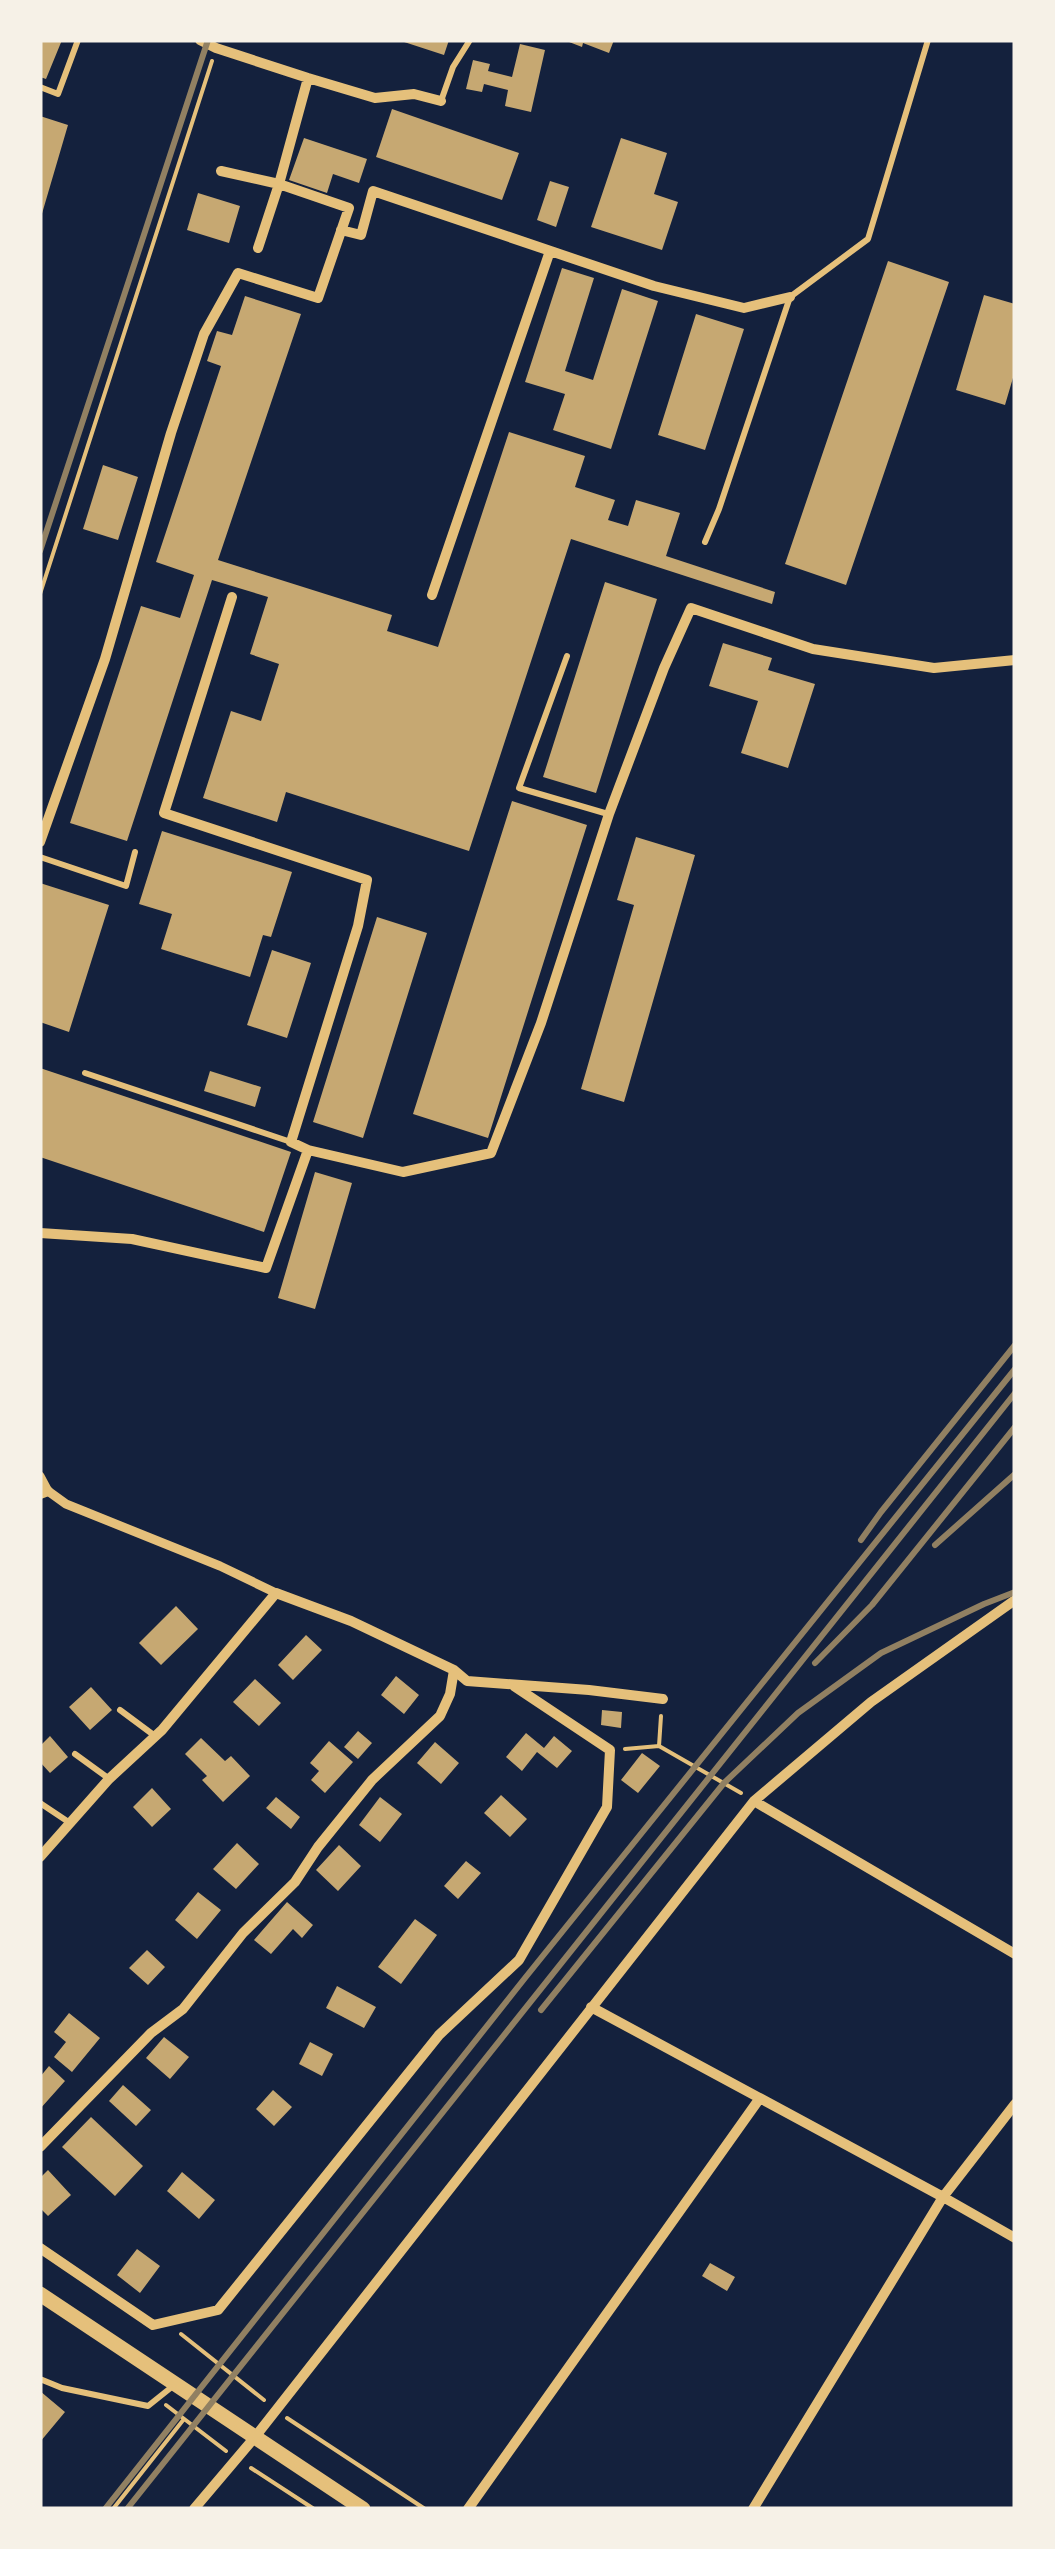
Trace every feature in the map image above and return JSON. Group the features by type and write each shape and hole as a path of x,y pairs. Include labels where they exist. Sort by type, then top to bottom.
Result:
{"main road":[{"path":"40,2294 362,2509"}],"street":[{"path":"200,40 375,98 414,94 442,100"},
{"path":"258,248 308,78"},
{"path":"40,842 105,659 204,334 238,274 318,298 349,208 279,184 221,171"},
{"path":"341,230 361,236 373,191 654,286 744,308 790,297"},
{"path":"432,595 550,251"},
{"path":"232,597 164,813 367,880 358,926 291,1142 308,1150 403,1172 490,1152 540,1023 609,814 691,608 813,649 934,668 1015,660"},
{"path":"40,1233 132,1239 266,1268 308,1150"},
{"path":"40,1476 44,1492 66,1504 220,1566 276,1593 351,1620 454,1670 467,1681 662,1699"},
{"path":"40,1857 109,1779 155,1736 276,1593"},
{"path":"194,2509 277,2410 754,1800 871,1702 1015,1600"},
{"path":"40,2146 151,2033 183,2010 243,1933 295,1882 372,1780 440,1716 450,1694 454,1670"},
{"path":"40,2248 154,2325 218,2310 439,2036 518,1960 608,1807 610,1750 514,1686"},
{"path":"754,1800 1015,1954"},
{"path":"591,2007 1015,2238"},
{"path":"468,2509 760,2098"},
{"path":"753,2509 943,2197 1015,2104"}],"lane":[{"path":"40,87 58,94 78,40"},
{"path":"442,100 454,67 470,40"},
{"path":"706,542 790,297 868,239 928,40"},
{"path":"568,656 519,788 609,814"},
{"path":"40,857 126,886 135,852"},
{"path":"85,1073 291,1142"},
{"path":"120,1710 155,1736"},
{"path":"75,1754 109,1779"},
{"path":"40,1803 70,1823"},
{"path":"40,2379 62,2388 148,2406 176,2384"}],"path":[{"path":"40,594 216,48"},
{"path":"658,1746 662,1699"},
{"path":"610,1750 658,1746 754,1800"},
{"path":"166,2322 300,2428 425,2509"},
{"path":"113,2509 184,2419"}],"building":[{"path":"40,40 62,40 46,79 40,77"},
{"path":"398,40 449,40 444,55"},
{"path":"564,40 614,40 609,53"},
{"path":"520,44 545,50 531,112 505,106 508,90 484,84 482,92 466,89 473,60 490,64 488,71 512,77"},
{"path":"392,109 519,153 502,200 376,157"},
{"path":"40,116 68,125 41,217 40,216"},
{"path":"304,138 367,159 359,183 333,174 327,193 289,180"},
{"path":"621,138 667,153 654,194 678,202 662,250 591,227"},
{"path":"550,181 569,187 556,227 537,220"},
{"path":"198,193 240,206 229,243 187,230"},
{"path":"888,261 949,282 846,585 785,564"},
{"path":"562,268 594,278 565,371 593,380 622,289 658,301 611,449 553,430 565,394 525,382"},
{"path":"984,295 1015,304 1015,371 1005,405 956,390"},
{"path":"245,296 301,314 218,560 392,615 387,631 438,647 509,432 585,456 575,487 615,500 608,520 628,526 636,500 680,513 666,556 775,592 772,604 571,539 469,851 286,792 277,822 203,798 231,711 261,721 279,664 250,654 268,597 212,580 127,841 70,823 141,606 180,618 194,575 156,562 221,366 207,361 217,331 232,335"},
{"path":"696,314 744,329 705,450 658,435"},
{"path":"103,465 138,477 118,540 83,529"},
{"path":"605,582 657,599 596,793 543,777"},
{"path":"723,643 772,658 768,670 815,684 788,768 741,753 758,701 709,686"},
{"path":"512,801 587,825 488,1138 413,1114"},
{"path":"162,831 292,872 271,937 263,935 250,977 161,949 172,914 139,904"},
{"path":"636,837 695,855 624,1102 581,1089 634,905 617,900"},
{"path":"40,883 109,905 69,1032 40,1022"},
{"path":"377,917 427,933 363,1138 313,1122"},
{"path":"272,950 311,963 287,1038 247,1025"},
{"path":"40,1068 291,1152 264,1232 40,1157"},
{"path":"210,1071 261,1087 255,1107 204,1091"},
{"path":"315,1172 352,1183 315,1309 278,1298"},
{"path":"176,1606 198,1629 161,1665 139,1643"},
{"path":"306,1635 322,1650 293,1680 278,1665"},
{"path":"396,1676 419,1695 404,1714 381,1695"},
{"path":"255,1679 281,1703 259,1726 233,1702"},
{"path":"91,1687 112,1710 90,1730 69,1707"},
{"path":"602,1710 622,1712 621,1728 601,1725"},
{"path":"358,1731 372,1743 358,1759 344,1747"},
{"path":"526,1733 544,1748 554,1736 572,1751 557,1768 537,1752 522,1771 506,1757"},
{"path":"50,1736 68,1757 50,1773 40,1762 40,1746"},
{"path":"201,1738 225,1761 231,1756 250,1776 223,1802 202,1780 207,1776 185,1754"},
{"path":"329,1741 353,1762 325,1793 311,1780 319,1771 310,1763"},
{"path":"435,1742 459,1763 441,1784 417,1763"},
{"path":"642,1753 660,1766 638,1793 621,1780"},
{"path":"152,1788 171,1809 152,1827 133,1807"},
{"path":"501,1795 527,1819 510,1837 484,1813"},
{"path":"276,1797 300,1817 291,1829 266,1808"},
{"path":"380,1797 402,1814 380,1842 359,1825"},
{"path":"237,1843 259,1864 236,1889 213,1869"},
{"path":"339,1845 361,1866 338,1891 316,1870"},
{"path":"466,1861 481,1873 458,1899 444,1886"},
{"path":"198,1892 221,1910 197,1939 175,1920"},
{"path":"287,1902 313,1925 302,1938 293,1929 271,1954 254,1940"},
{"path":"415,1919 437,1935 401,1984 378,1967"},
{"path":"147,1950 165,1967 148,1985 129,1968"},
{"path":"337,1986 376,2007 364,2028 326,2008"},
{"path":"69,2013 100,2038 72,2072 54,2057 66,2042 54,2032"},
{"path":"164,2037 189,2057 170,2079 146,2058"},
{"path":"310,2042 333,2054 322,2076 299,2064"},
{"path":"49,2066 65,2081 40,2109 40,2077"},
{"path":"123,2085 151,2110 136,2126 109,2101"},
{"path":"273,2090 292,2107 274,2126 256,2109"},
{"path":"91,2117 143,2166 115,2196 62,2147"},
{"path":"48,2170 71,2195 48,2216 40,2208 40,2178"},
{"path":"182,2172 215,2200 199,2219 167,2191"},
{"path":"137,2249 160,2266 140,2293 117,2275"},
{"path":"710,2263 735,2277 727,2291 702,2276"},
{"path":"40,2391 65,2412 40,2442"}],"railway":[{"path":"40,551 208,40"},
{"path":"861,1540 1015,1345"},
{"path":"105,2509 525,1978 1015,1369"},
{"path":"127,2509 1015,1393"},
{"path":"815,1663 872,1605 1015,1427"},
{"path":"935,1545 1015,1474"},
{"path":"541,2010 724,1783 798,1713 881,1653 1015,1592"}]}
